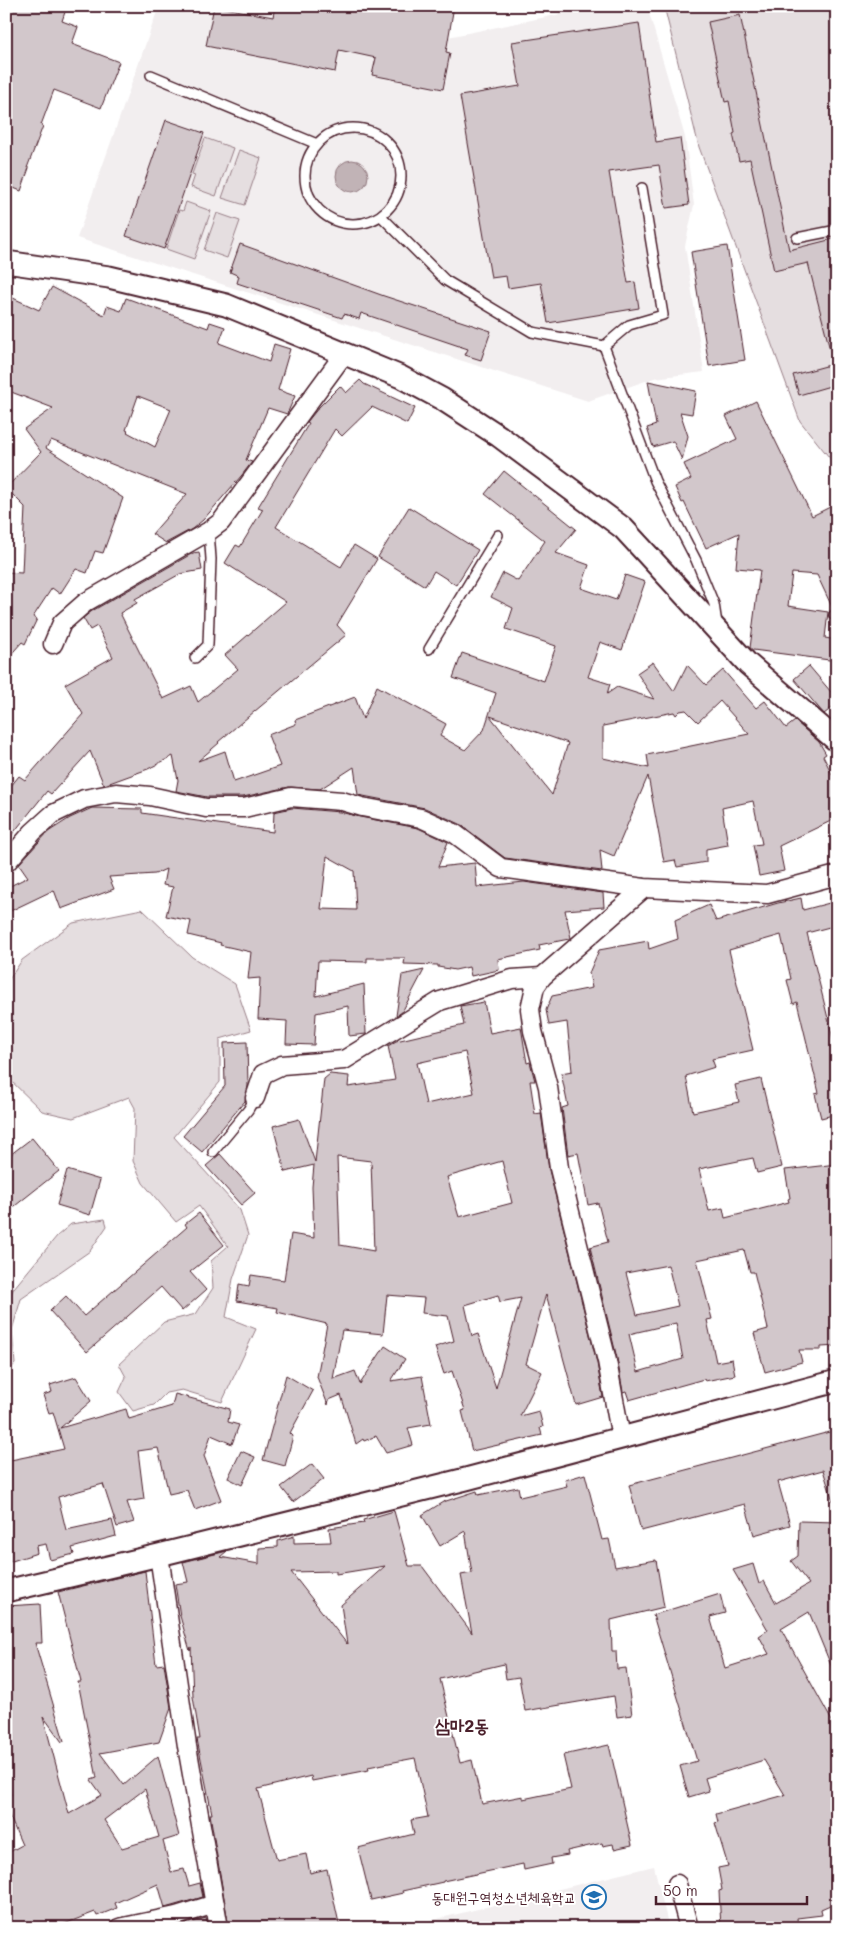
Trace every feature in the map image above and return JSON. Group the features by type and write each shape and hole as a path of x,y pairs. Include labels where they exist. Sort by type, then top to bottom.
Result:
{"street":[{"path":"6,262 109,277 226,305 401,377 442,399 499,436 623,528 748,664 837,740"},
{"path":"53,644 62,623 86,602 209,531 221,522 344,354"},
{"path":"6,863 33,832 53,814 84,799 116,793 150,796 206,808 244,808 291,797 342,801 362,807 421,818 454,832 501,868 644,888 767,894 837,875"},
{"path":"621,1438 608,1361 559,1168 548,1087 533,1031 530,1009 535,987 542,977 644,888"},
{"path":"255,1098 263,1074 282,1065 344,1060 440,1001 512,978 542,977"},
{"path":"6,1591 466,1479 837,1381"},
{"path":"159,1555 187,1746 218,1928"},
{"path":"677,1884 689,1928"},
{"path":"119,1928 176,1916 215,1904"}],"lane":[{"path":"151,74 317,144"},
{"path":"359,128 376,134 389,144 396,154 402,177 396,199 390,209 370,222 359,225 336,222 317,208 310,199 304,176 310,154 317,144 326,136 336,131 359,128"},
{"path":"604,346 629,325 663,315 642,188"},
{"path":"380,216 445,280 532,332 604,346"},
{"path":"796,238 837,230"},
{"path":"604,346 656,481 696,560 714,604 718,632"},
{"path":"195,658 208,645 211,559 209,531"},
{"path":"429,649 498,535"},
{"path":"213,1152 248,1110 255,1098"}],"shaded area":[{"path":"159,6 388,6 448,37 600,6 647,6 685,137 694,205 685,246 704,372 654,378 588,401 77,238"},
{"path":"664,6 837,6 837,467 800,421 699,147"},
{"path":"205,138 233,148 216,196 191,187 195,175 192,174"},
{"path":"239,150 261,158 245,205 222,198"},
{"path":"352,160 358,161 363,165 367,170 367,182 363,187 358,191 352,192 346,191 341,187 337,182 336,176 337,170 341,165 346,161"},
{"path":"186,202 211,211 194,259 166,249 179,210 183,211"},
{"path":"217,213 240,221 227,258 204,250"},
{"path":"142,909 192,957 235,984 251,1030 220,1039 220,1082 174,1137 240,1210 248,1235 233,1279 226,1317 256,1329 222,1402 182,1390 166,1393 154,1405 133,1411 119,1392 126,1377 119,1364 164,1322 196,1314 213,1288 211,1261 228,1246 199,1206 176,1222 143,1183 133,1161 135,1108 129,1097 73,1118 42,1111 6,1076 6,984 22,960 73,923"},
{"path":"105,1219 107,1226 90,1251 21,1299 12,1330 15,1364 6,1374 6,1304 14,1288 57,1236 71,1224"},
{"name":"동대원구역청소년체육학교","path":"654,1866 669,1928 400,1928"}],"building":[{"path":"6,6 67,6 62,21 78,27 72,44 119,62 101,108 54,90 21,191 6,185"},
{"path":"214,6 273,17 275,6 454,6 446,52 450,53 443,89 372,75 376,58 339,50 335,72 206,46"},
{"path":"740,15 789,250 837,238 837,353 831,354 808,263 774,271 750,159 739,161 729,101 725,102 708,22"},
{"path":"639,23 656,142 680,138 689,205 666,208 659,165 609,172 628,283 635,282 639,308 548,323 541,283 508,288 506,276 491,278 460,96 520,86 512,42"},
{"path":"166,120 204,133 164,249 126,236"},
{"path":"240,244 384,296 491,331 481,360 465,355 468,349 361,313 359,319 344,314 342,318 237,283 239,276 230,272"},
{"path":"727,246 745,360 709,366 691,252"},
{"path":"52,287 104,315 107,306 121,311 126,298 208,328 210,322 225,327 219,343 269,362 274,344 290,349 278,390 295,396 287,414 268,408 246,460 252,462 203,520 192,529 166,543 152,534 187,494 51,440 46,448 123,498 103,553 95,551 87,573 76,569 60,594 52,588 33,617 37,619 25,644 22,642 6,660 6,572 22,573 25,507 6,488 41,452 24,429 53,408 6,390 6,313 13,298 39,310","holes":["138,396 171,409 155,447 126,430"]},
{"path":"837,363 837,384 799,395 793,375"},
{"path":"360,380 364,384 415,408 407,424 372,407 342,436 335,429 276,527 341,567 354,545 377,559 337,625 346,635 218,742 198,761 225,751 234,782 280,766 268,735 296,724 295,720 355,697 363,719 377,686 446,724 440,736 465,750 484,730 496,693 453,678 462,653 544,681 556,646 506,629 513,608 491,597 503,573 518,581 545,541 485,494 504,471 576,529 556,553 589,565 581,588 616,600 625,575 645,582 622,650 600,642 588,677 610,684 607,694 617,687 654,699 637,673 653,662 674,691 687,665 706,685 723,670 756,708 765,701 786,728 795,721 819,742 826,754 823,756 837,784 837,818 779,846 784,871 759,876 753,845 762,844 753,801 722,808 728,845 706,849 706,862 677,867 675,860 664,862 648,776 614,856 600,850 602,871 505,858 460,824 425,808 358,795 354,767 320,789 289,787 243,797 207,797 176,791 178,780 173,756 148,769 104,785 90,751 51,794 47,791 6,842 6,792 19,776 25,780 83,714 65,684 113,657 97,626 90,630 83,618 92,611 193,553 199,552 202,570 180,574 135,599 137,603 120,613 163,699 191,686 198,702 238,669 225,655 286,602 225,563 236,545 240,547 263,509 258,507 309,423 307,422 340,386 346,393","holes":["720,701 749,734 647,755 649,768 603,758 603,726 674,712 676,715 680,711 686,710 698,722","490,716 568,743 552,795"]},
{"path":"648,381 696,391 692,414 680,412 688,436 682,460 673,441 653,447 647,428 656,425"},
{"path":"756,401 812,516 832,506 837,516 837,608 833,609 817,575 792,573 788,606 828,612 825,638 837,640 837,661 753,650 750,648 760,570 736,568 739,533 706,548 675,487 691,479 684,464 737,439 726,416"},
{"path":"409,507 478,550 456,585 434,571 425,586 378,557"},
{"path":"809,666 837,699 837,704 824,714 794,679"},
{"path":"92,808 142,809 142,813 273,832 274,812 292,808 340,812 418,828 448,842 438,867 475,863 477,887 524,882 603,893 604,907 565,910 571,938 539,945 540,950 498,959 499,970 471,976 469,967 455,970 438,967 438,965 404,964 405,958 367,958 367,962 318,961 316,996 364,984 366,1034 349,1036 348,1006 316,1013 314,1045 286,1044 287,1021 258,1019 260,978 248,979 251,952 188,935 191,921 166,916 173,887 163,885 166,869 155,874 109,877 114,889 61,909 54,890 6,913 6,888 28,877 19,864 48,832 70,818","holes":["327,856 354,871 356,910 321,909"]},
{"path":"801,898 803,910 837,901 837,925 807,933 837,1055 837,1114 821,1118 815,1094 819,1093 797,1002 793,1004 787,980 791,979 781,935 729,950 753,1050 712,1059 715,1067 686,1076 693,1112 739,1102 735,1085 761,1079 782,1167 757,1173 753,1158 699,1169 709,1211 723,1208 725,1218 789,1202 785,1170 837,1164 837,1346 821,1347 821,1350 799,1350 802,1362 765,1372 754,1333 768,1329 754,1272 750,1272 744,1250 697,1260 712,1319 707,1320 716,1362 732,1359 735,1375 705,1381 704,1379 629,1400 626,1391 623,1392 617,1358 590,1247 608,1242 598,1203 588,1205 578,1153 568,1155 562,1108 568,1106 561,1073 572,1071 567,1022 549,1025 546,1010 552,996 592,988 589,973 599,950 648,941 649,949 678,939 675,920 709,905 716,921","holes":["668,1265 678,1306 637,1315 626,1273","676,1323 683,1359 638,1372 629,1334"]},
{"path":"424,970 402,1012 396,1016 402,975"},
{"path":"484,1002 490,1033 521,1027 527,1063 530,1062 535,1081 530,1081 535,1114 541,1113 549,1170 597,1363 603,1397 576,1405 546,1294 526,1364 542,1372 520,1416 539,1411 543,1427 540,1428 542,1435 472,1451 462,1411 465,1410 452,1371 444,1374 435,1347 454,1341 448,1316 422,1313 424,1298 387,1295 383,1334 342,1330 333,1379 355,1371 360,1384 385,1346 405,1359 391,1381 422,1376 431,1424 408,1428 413,1445 386,1453 376,1436 364,1441 363,1439 356,1444 341,1395 329,1400 328,1405 317,1377 327,1324 277,1312 278,1308 237,1301 239,1284 249,1286 251,1275 284,1280 291,1234 314,1238 312,1187 314,1165 285,1172 273,1126 299,1119 315,1162 324,1079 330,1074 349,1076 348,1087 395,1080 388,1046 396,1041 464,1025 460,1006","holes":["465,1052 474,1093 426,1104 417,1063","337,1157 371,1161 374,1251 340,1245","502,1161 512,1203 459,1217 447,1177","498,1295 500,1302 521,1298 496,1388 478,1334 472,1336 465,1305"]},
{"path":"247,1042 248,1086 245,1101 202,1152 183,1136 225,1086 224,1043"},
{"path":"32,1138 59,1171 6,1213 6,1158"},
{"path":"220,1154 255,1193 241,1205 206,1166"},
{"path":"67,1170 100,1180 90,1215 57,1205"},
{"path":"199,1213 224,1245 190,1272 206,1290 182,1311 161,1287 87,1352 50,1311 66,1296 84,1316 187,1227 185,1224"},
{"path":"286,1375 313,1391 290,1433 293,1436 285,1466 263,1460"},
{"path":"76,1377 91,1401 60,1428 126,1409 129,1419 172,1406 175,1394 230,1409 228,1422 239,1425 232,1444 211,1435 204,1456 221,1500 195,1510 187,1490 169,1494 158,1448 138,1451 144,1499 127,1502 134,1522 117,1527 103,1484 58,1497 66,1530 112,1520 116,1536 72,1548 74,1554 50,1560 46,1544 36,1546 37,1553 9,1562 6,1553 6,1461 64,1449 53,1412 49,1413 43,1395 52,1392 50,1385"},
{"path":"837,1430 837,1500 833,1501 823,1470 778,1482 790,1525 754,1535 745,1504 641,1531 629,1485"},
{"path":"241,1451 255,1457 242,1485 228,1478"},
{"path":"312,1464 324,1479 293,1502 281,1487"},
{"path":"585,1474 602,1540 609,1539 615,1567 656,1560 664,1607 611,1620 612,1651 616,1651 617,1669 626,1668 632,1715 617,1717 614,1696 525,1711 519,1677 506,1679 504,1664 440,1679 460,1763 472,1760 482,1804 523,1796 523,1799 571,1789 563,1755 609,1745 632,1845 614,1849 613,1844 603,1846 602,1843 567,1851 568,1855 551,1858 552,1864 524,1870 523,1864 443,1881 371,1900 358,1848 414,1834 411,1820 428,1817 415,1758 368,1767 369,1770 312,1781 311,1776 258,1789 277,1860 306,1854 310,1873 327,1869 340,1928 229,1928 210,1814 212,1814 197,1739 200,1739 193,1697 191,1647 190,1651 180,1616 175,1584 188,1582 183,1562 227,1551 220,1557 259,1564 259,1548 278,1547 278,1541 294,1536 294,1543 331,1542 329,1528 364,1523 363,1520 394,1511 409,1566 422,1566 472,1633 461,1575 472,1573 465,1531 440,1546 422,1515 443,1502 477,1491 478,1495 518,1487 520,1497 567,1486 565,1480","holes":["385,1566 341,1605 347,1644 291,1572 336,1571 336,1574"]},
{"path":"799,1521 837,1522 837,1680 809,1612 781,1629 837,1730 837,1902 821,1909 822,1915 797,1918 798,1928 721,1928 719,1891 722,1890 718,1868 728,1866 715,1823 718,1822 716,1814 785,1795 764,1760 705,1778 709,1791 689,1797 680,1766 697,1761 653,1615 720,1594 725,1613 710,1617 725,1668 769,1654 759,1636 768,1630 733,1570 753,1564 759,1584 764,1581 776,1603 809,1584 791,1561 798,1556"},
{"path":"145,1571 156,1665 164,1664 171,1708 159,1742 100,1753 124,1785 158,1756 179,1836 163,1841 171,1872 184,1869 189,1886 200,1883 203,1897 165,1908 158,1884 115,1903 117,1908 97,1916 95,1912 54,1928 10,1928 6,1917 6,1854 22,1845 6,1808 6,1797 11,1795 6,1774 6,1606 40,1604 42,1643 35,1643 64,1741 62,1742 43,1716 69,1814 102,1795 91,1780 97,1778 78,1682 81,1682 58,1592","holes":["145,1789 159,1837 122,1848 104,1820"]},
{"path":"206,1918 208,1928 172,1928 179,1926"}],"place":[{"name":"동대원구역청소년체육학교","path":"594,1897"}],"district":[{"name":"삼마2동","path":"462,1725"}]}
